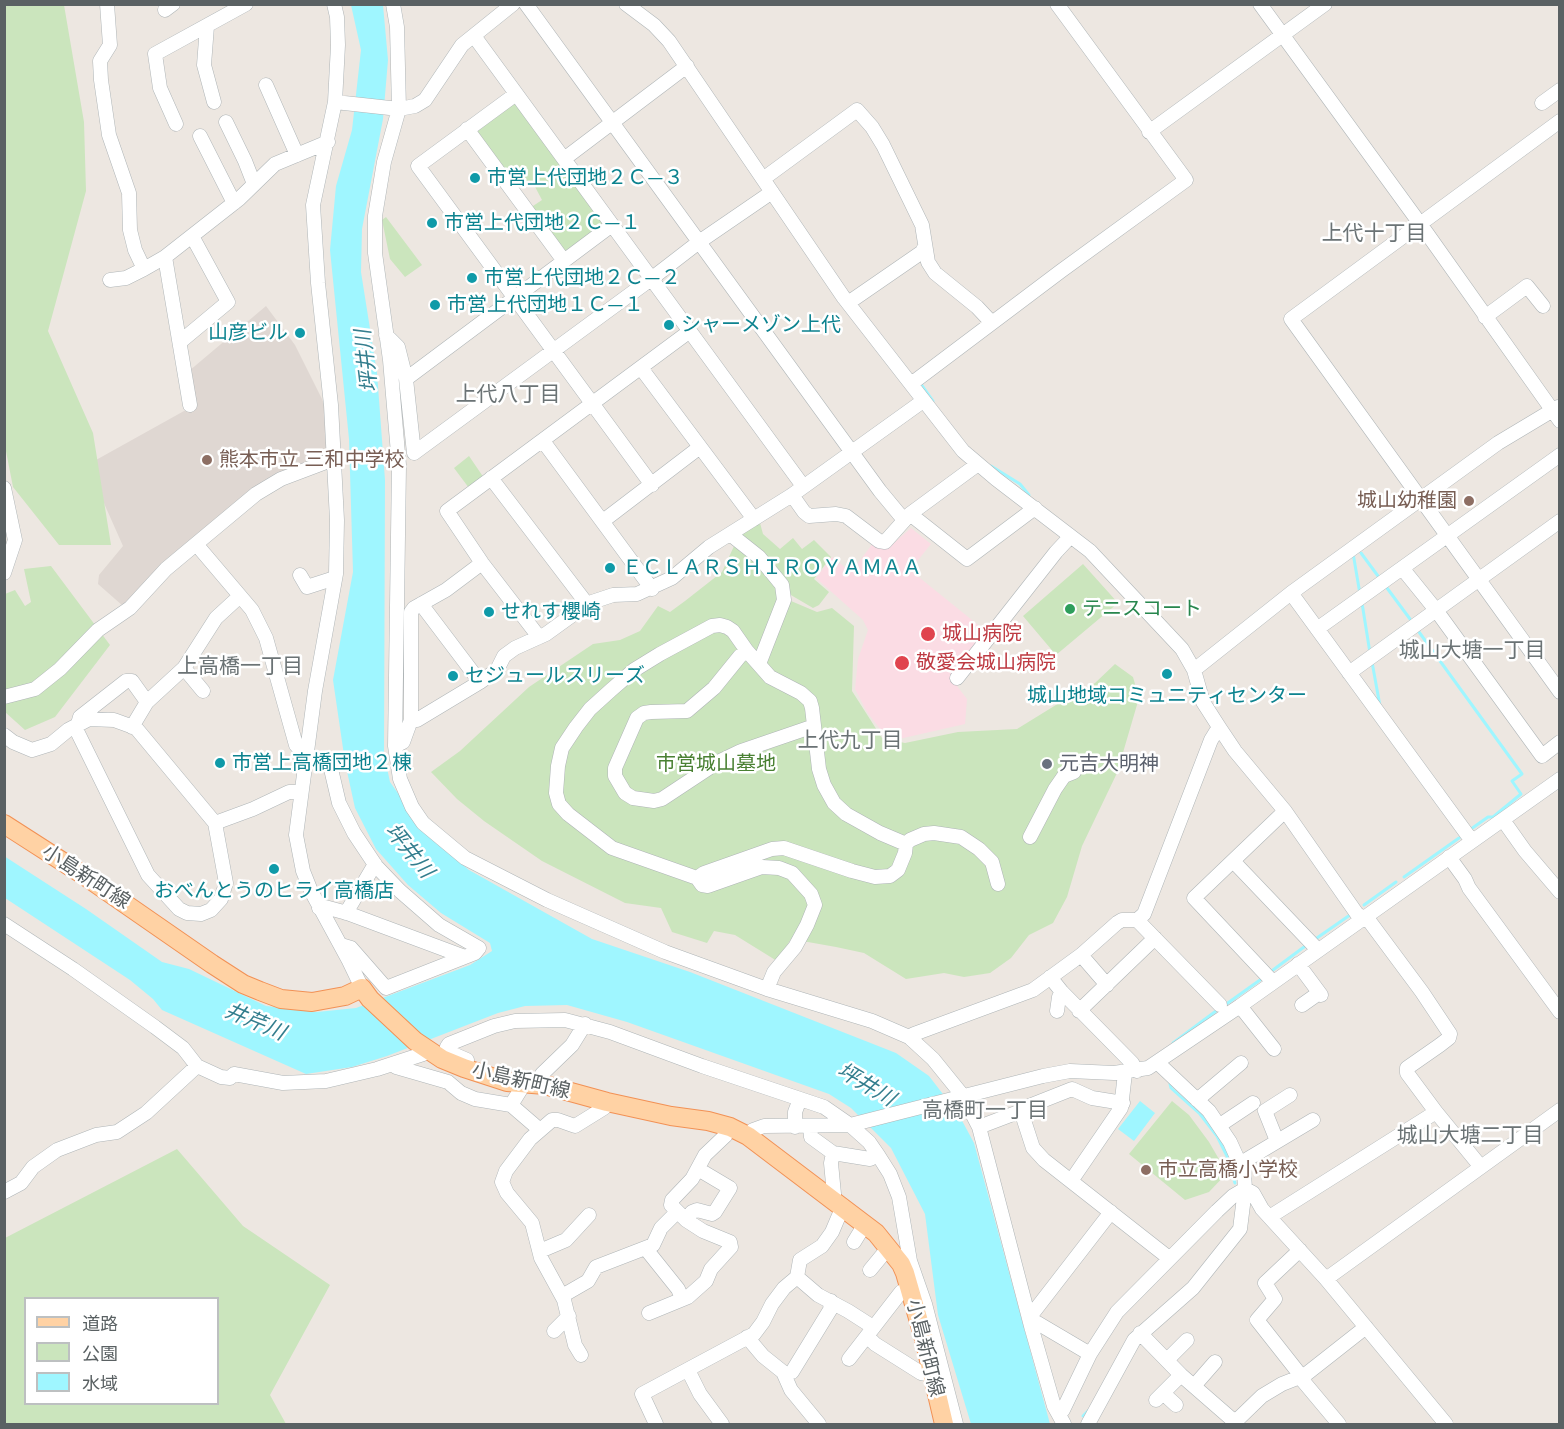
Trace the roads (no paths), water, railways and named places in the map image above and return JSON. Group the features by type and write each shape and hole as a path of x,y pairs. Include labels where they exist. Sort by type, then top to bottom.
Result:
{"main road":[{"name":"小島新町線","path":"4,824 85,876 243,984 281,999 312,1002 366,994 402,1030 425,1048 464,1068 507,1082 529,1083 671,1116 708,1121 730,1127 747,1136 865,1224 905,1263 944,1425"}],"street":[{"path":"107,4 110,45 100,61 101,80 109,135 129,193 130,230 135,250 144,269"},
{"path":"334,4 338,17 339,103 313,206 334,459 337,520 335,578 327,617 296,835 303,871 319,908 366,994"},
{"path":"393,4 397,27 394,108 375,216 375,253 399,465 395,746 400,779 412,807 423,823 465,858 548,900 665,952 767,989 872,1021 909,1037 933,1059 979,1127 1029,1318 1054,1406 1061,1419"},
{"path":"339,103 394,108 415,106 425,100 462,45 513,4"},
{"path":"526,4 880,491 907,517 967,559 1035,508"},
{"path":"626,4 654,25 669,41 848,303 963,451 1090,551 1182,649 1194,670 1203,702 1235,751 1285,811 1357,914 1370,921 1450,1034 1440,1045 1407,1068 1407,1073 1481,1167"},
{"path":"911,384 1186,180 1057,4"},
{"path":"1194,670 1291,593 1498,443 1557,413 1485,317 1260,4"},
{"path":"1149,132 1325,4"},
{"path":"176,124 160,88 155,54 238,6"},
{"path":"207,26 204,65 214,102"},
{"path":"474,36 690,332 797,490 804,512 809,516 836,514 846,516 879,541 885,542 907,517 978,464"},
{"path":"564,159 687,66"},
{"path":"266,85 297,155"},
{"path":"1542,103 1560,90"},
{"path":"516,94 418,166 652,484"},
{"path":"763,179 857,110 872,127 883,145 922,225 928,262 936,273 977,307 992,323"},
{"path":"226,122 254,184"},
{"path":"1560,122 1291,319 1560,692"},
{"path":"467,129 564,261"},
{"path":"200,136 234,203"},
{"path":"110,280 126,278 165,257 234,203 275,164 328,142"},
{"path":"386,335 398,347 406,378 414,453 699,242 772,192"},
{"path":"406,378 612,225"},
{"path":"180,342 228,302 192,236"},
{"path":"848,303 922,252 925,246"},
{"path":"165,257 190,405"},
{"path":"1485,317 1527,286 1544,306"},
{"path":"539,638 482,563 447,511 690,332"},
{"path":"641,368 754,519"},
{"path":"411,720 417,720 480,682 497,670 504,656 514,648 539,638 587,604 613,595 637,594 672,578 709,547 797,490 923,401"},
{"path":"543,441 652,589"},
{"path":"603,521 700,447"},
{"path":"1317,629 1560,455"},
{"path":"4,697 35,689 60,669 98,630 130,608 166,569 256,494 281,479 334,459"},
{"path":"491,478 587,604"},
{"path":"4,488 15,540 4,573"},
{"path":"1349,673 1560,521"},
{"path":"730,534 759,557 782,585 784,600 759,664"},
{"path":"957,678 1070,537"},
{"path":"196,544 252,610 266,638 296,745 306,756"},
{"path":"395,746 403,742 411,720 411,612 446,591 482,563"},
{"path":"1402,568 1436,610 1542,756 1560,742"},
{"path":"300,575 308,587 335,578"},
{"path":"1291,593 1472,841"},
{"path":"132,727 147,702 184,668 216,618 240,596"},
{"path":"421,604 480,682"},
{"path":"767,989 774,972 795,947 807,925 815,905 814,899 792,873 779,868 762,867 708,886 702,885 697,878 612,848 568,814 559,804 556,793 558,766 562,748 591,709 634,670 660,654 700,632 720,625 727,627 733,631 770,677 806,697 812,708 819,769 824,785 834,802 846,814 906,844"},
{"path":"747,651 740,656 714,688 687,711 651,712 637,718 615,768 615,776 625,793 633,798 654,801 662,799 718,762 741,751 814,726"},
{"path":"184,668 203,691"},
{"path":"4,735 13,742 32,750 51,744 76,726 89,719 114,720 136,728 215,823 226,883 221,899 211,910 201,914 187,913 179,909 148,875 76,726 80,717 126,681 132,681 147,702"},
{"path":"909,1037 1033,990 1081,955 1117,923 1122,920 1137,920 1147,910 1211,740 1219,727"},
{"path":"331,769 339,803 354,833 375,864 400,891 439,925 479,948 475,953 386,988 351,948 341,945"},
{"path":"1030,837 1055,789 1064,776 1074,772"},
{"path":"747,1136 753,1130 764,1126 854,1123 1070,1071 1131,1072 1148,1068 1158,1063 1223,1010 1240,1006 1298,964 1314,946 1364,917 1560,779"},
{"path":"215,823 289,792 301,792"},
{"path":"1273,982 1194,898 1285,811"},
{"path":"1503,820 1525,851 1560,892"},
{"path":"697,878 704,873 772,849 784,848 867,875 890,876 898,870 906,844 910,840 924,834 945,834 961,837 979,849 992,862 998,884"},
{"path":"1449,857 1560,1012"},
{"path":"1233,861 1314,946"},
{"path":"346,913 375,864"},
{"path":"319,908 325,907 346,913 465,957"},
{"path":"1137,920 1223,1010"},
{"path":"4,924 73,969 183,1048 205,1062 234,1074 264,1081 301,1083 349,1077 423,1054 425,1048"},
{"path":"1079,1011 1155,938"},
{"path":"1081,955 1107,985"},
{"path":"1298,964 1320,994 1302,1005"},
{"path":"1050,977 1079,1011 1132,1063 1123,1103 1071,1181"},
{"path":"1057,1011 1062,992"},
{"path":"1240,1006 1274,1048"},
{"path":"529,1083 451,1053 447,1047 457,1040 515,1021 565,1020 585,1024 824,1107 854,1123 890,1174 899,1197 905,1263 925,1304 956,1425"},
{"path":"511,1105 521,1089 542,1074 572,1045 585,1024"},
{"path":"183,1048 197,1066 221,1077 230,1078 234,1074"},
{"path":"1088,1425 1126,1351 1140,1333 1193,1288 1240,1229 1245,1189 1241,1163 1220,1125 1158,1063"},
{"path":"1197,1100 1241,1063"},
{"path":"393,1064 396,1067 448,1082 461,1093 475,1099 511,1105 540,1130"},
{"path":"4,1192 21,1183 33,1167 57,1150 96,1135 117,1132 146,1113 197,1066"},
{"path":"1070,1071 1072,1089"},
{"path":"979,1127 1072,1089 1092,1098 1123,1103"},
{"path":"1276,1142 1265,1111 1290,1095"},
{"path":"795,1126 795,1112 800,1099"},
{"path":"581,1355 575,1345 562,1296 541,1258 532,1223 507,1193 502,1182 506,1171 530,1139 552,1120 575,1126 604,1108 607,1102"},
{"path":"1220,1125 1253,1102"},
{"path":"1326,1279 1560,1110"},
{"path":"1021,1111 1033,1148 1044,1160 1169,1258"},
{"path":"1271,1216 1436,1112"},
{"path":"1241,1163 1314,1120"},
{"path":"810,1126 811,1137 833,1153 870,1159 878,1155"},
{"path":"654,1306 688,1297 706,1281 711,1269 731,1247 730,1242 703,1231 681,1216 671,1205 672,1200 698,1169 705,1155 725,1136 730,1127"},
{"path":"656,1425 642,1394 754,1334 784,1288 797,1277 800,1260 822,1246 832,1232 837,1202 831,1163 833,1153"},
{"path":"562,1296 588,1281 596,1267 602,1263 653,1245 661,1228 681,1216 697,1210 712,1214 715,1212 730,1188 698,1169"},
{"path":"1061,1419 1063,1410 1090,1354 1117,1312 1233,1196 1245,1189 1254,1192 1262,1209 1271,1216 1326,1279 1446,1425"},
{"path":"1029,1318 1111,1212"},
{"path":"540,1251 566,1240 589,1215"},
{"path":"854,1242 865,1224"},
{"path":"870,1269 889,1247"},
{"path":"646,1249 678,1288 682,1298"},
{"path":"1300,1250 1265,1283 1275,1299 1257,1320 1335,1423"},
{"path":"797,1277 870,1332 875,1344 921,1373 932,1375"},
{"path":"849,1359 901,1292 910,1289"},
{"path":"792,1372 830,1310 831,1301"},
{"path":"554,1331 569,1316"},
{"path":"1029,1318 1090,1354"},
{"path":"1140,1333 1181,1375 1234,1423 1267,1393 1300,1377 1366,1327"},
{"path":"747,1337 763,1356 783,1372 791,1390 819,1425"},
{"path":"1167,1360 1187,1341"},
{"path":"1194,1386 1215,1362"},
{"path":"688,1370 700,1394 722,1425"},
{"path":"1176,1405 1160,1397 1181,1375"}],"water":[{"path":"351,5 383,5 388,60 383,119 362,229 361,272 377,373 385,480 384,754 390,782 429,837 469,870 592,939 690,972 896,1053 929,1076 959,1115 974,1143 1050,1424 971,1424 938,1315 925,1214 891,1148 851,1108 829,1094 627,1022 567,1005 525,1006 498,1013 387,1056 352,1067 306,1074 162,1010 153,999 130,980 5,898 4,856 162,962 189,969 266,1006 317,1012 356,1008 470,965 492,951 490,943 441,913 408,885 376,849 355,808 345,762 333,680 353,572 349,439 330,250 336,186 352,130 361,50"},
{"path":"1140,1101 1155,1113 1134,1141 1118,1129"}],"waterway":[{"path":"923,382 921,384 933,401"},
{"path":"991,466 1020,484 1029,495"},
{"path":"1353,553 1360,594"},
{"path":"1361,553 1378,576"},
{"path":"1387,588 1410,619"},
{"path":"1362,603 1370,653"},
{"path":"1419,632 1522,774 1512,781 1521,794 1493,817 1488,817 1471,829"},
{"path":"1372,662 1380,706"},
{"path":"1404,877 1459,838"},
{"path":"1364,905 1396,882"},
{"path":"1314,940 1350,915"},
{"path":"1273,970 1308,944"},
{"path":"1225,1005 1260,980"},
{"path":"1173,1043 1220,1008"},
{"path":"1170,1084 1171,1088 1200,1114 1217,1136 1227,1156 1235,1183"},
{"path":"1083,1416 1090,1409"}],"place":[{"name":"市営上代団地２Ｃ―３","path":"475,178"},
{"name":"市営上代団地２Ｃ―１","path":"432,223"},
{"name":"市営上代団地２Ｃ―２","path":"472,278"},
{"name":"市営上代団地１Ｃ―１","path":"435,305"},
{"name":"シャーメゾン上代","path":"669,325"},
{"name":"山彦ビル","path":"300,333"},
{"name":"熊本市立 三和中学校","path":"207,460"},
{"name":"城山幼稚園","path":"1469,501"},
{"name":"ＥＣＬＡＲＳＨＩＲＯＹＡＭＡＡ","path":"610,568"},
{"name":"テニスコート","path":"1070,609"},
{"name":"せれす櫻崎","path":"489,612"},
{"name":"城山病院","path":"928,634"},
{"name":"敬愛会城山病院","path":"902,663"},
{"name":"城山地域コミュニティセンター","path":"1167,674"},
{"name":"セジュールスリーズ","path":"453,676"},
{"name":"市営上高橋団地２棟","path":"220,763"},
{"name":"元吉大明神","path":"1047,764"},
{"name":"おべんとうのヒライ高橋店","path":"274,869"},
{"name":"市立高橋小学校","path":"1146,1170"}],"district":[{"name":"上代十丁目","path":"1374,234"},
{"name":"上代八丁目","path":"508,395"},
{"name":"城山大塘一丁目","path":"1472,651"},
{"name":"上高橋一丁目","path":"240,667"},
{"name":"上代九丁目","path":"850,741"},
{"name":"高橋町一丁目","path":"985,1111"},
{"name":"城山大塘二丁目","path":"1470,1136"}],"water label":[{"name":"坪井川","path":"367,361"},
{"name":"坪井川","path":"409,851"},
{"name":"井芹川","path":"255,1022"},
{"name":"坪井川","path":"866,1085"}],"park label":[{"name":"市営城山墓地","path":"716,764"}]}
